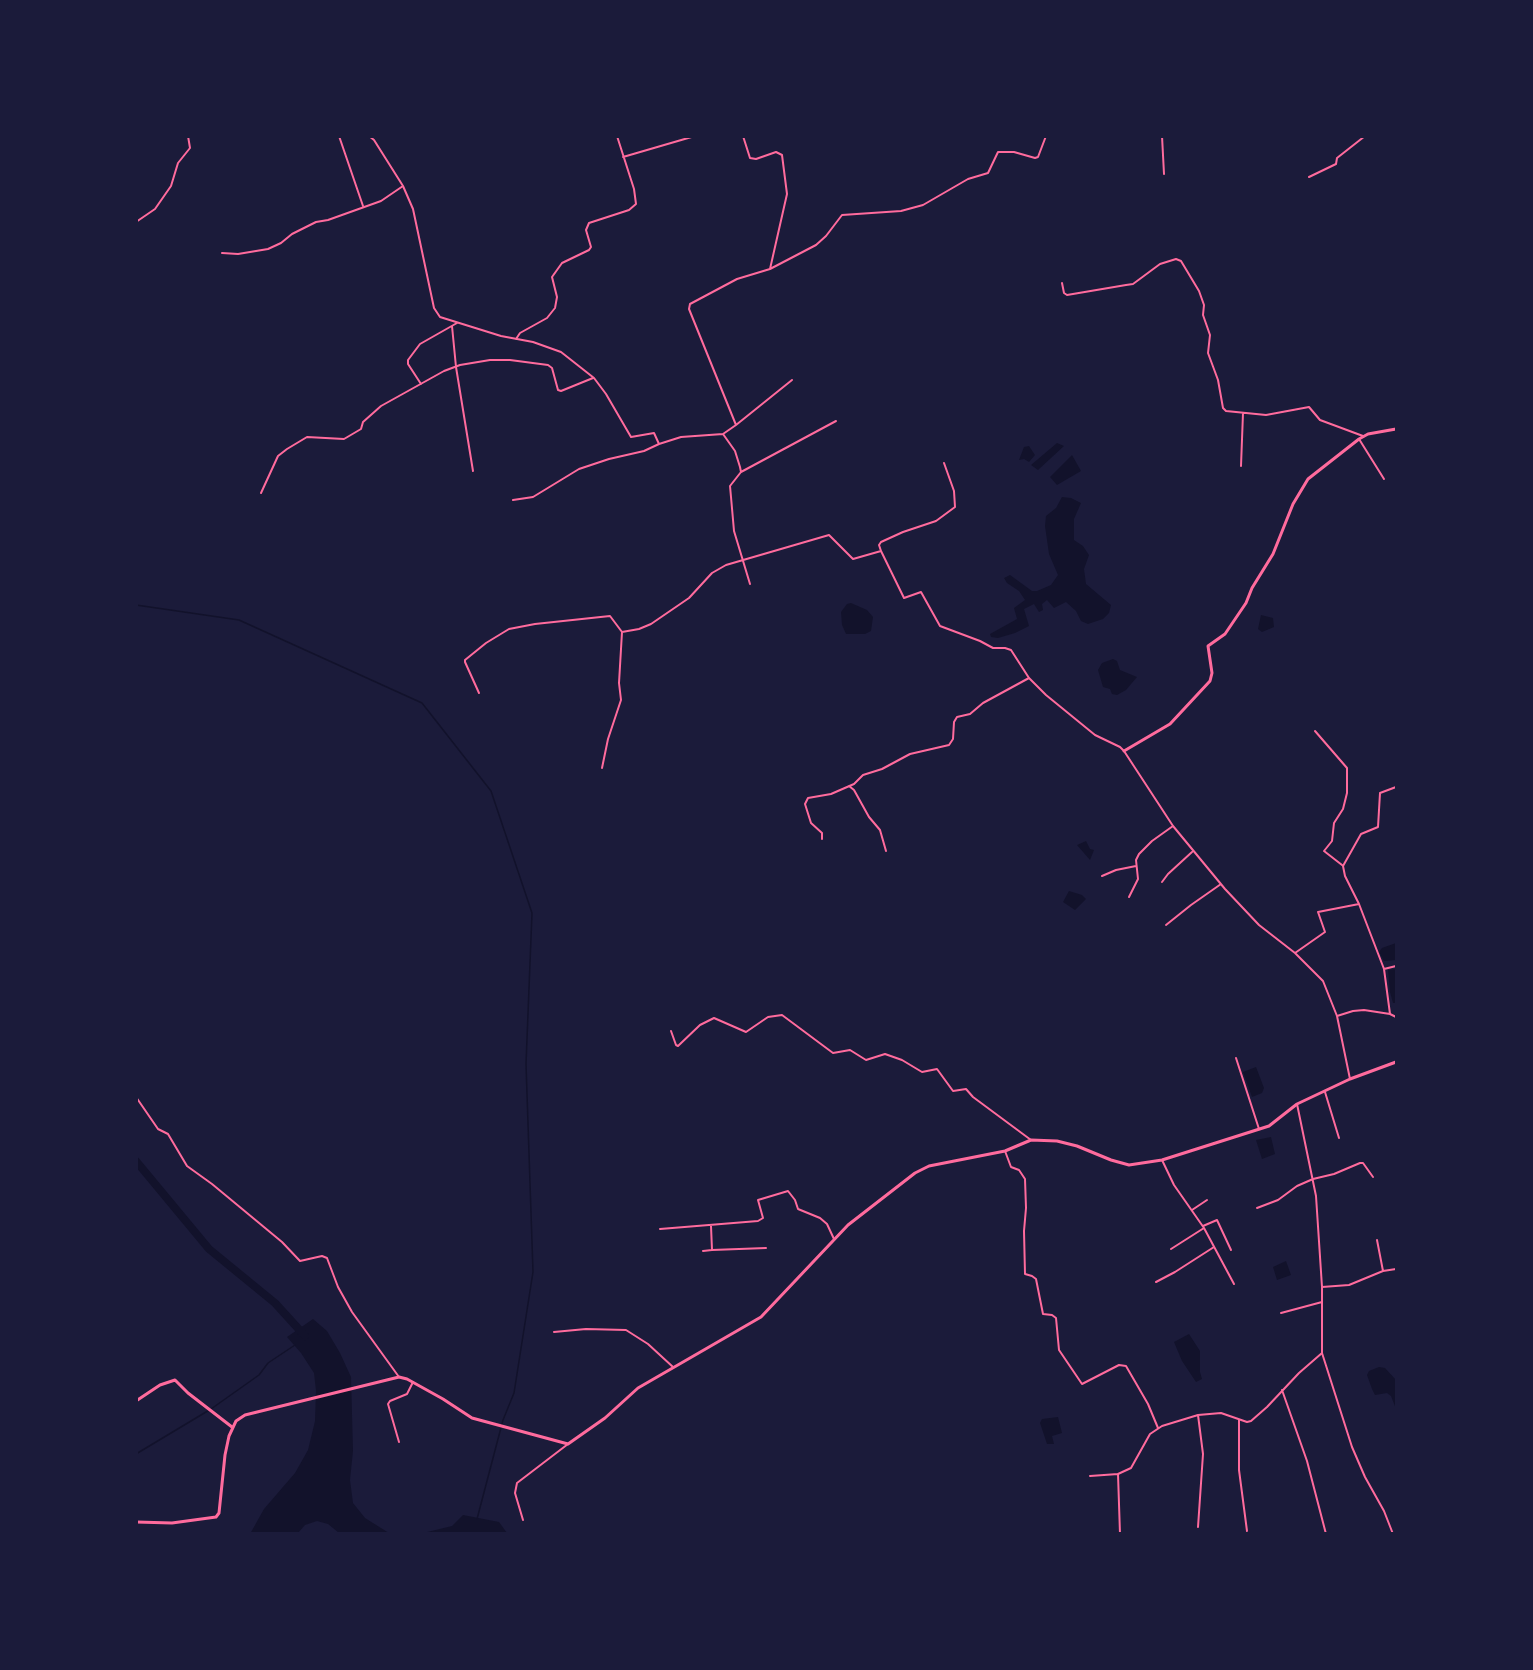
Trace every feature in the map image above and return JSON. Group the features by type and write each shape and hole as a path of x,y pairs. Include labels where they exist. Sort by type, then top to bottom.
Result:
{"main road":[{"path":"1124,751 1170,724 1210,681 1212,673 1208,646 1226,634 1246,603 1252,588 1273,554 1293,504 1308,479 1368,434 1396,429"},
{"path":"137,1522 172,1524 216,1516 220,1508 225,1455 232,1427 244,1414 399,1377 413,1382 476,1419 568,1444 605,1418 638,1388 761,1317 848,1225 915,1173 945,1161 977,1158 1005,1151 1031,1140 1057,1141 1077,1146 1129,1165 1162,1160 1269,1126 1297,1104 1350,1079 1396,1062"},
{"path":"136,1401 170,1380 175,1380 232,1427"}],"street":[{"path":"136,222 155,209 171,186 178,163 190,148 188,136"},
{"path":"339,136 363,206"},
{"path":"369,136 374,140 403,186 413,209 434,308 440,317 533,342 561,352 594,378 630,436 654,433 659,444"},
{"path":"516,339 520,333 547,318 555,308 557,297 552,277 562,263 589,250 591,247 586,230 589,223 629,210 636,204 634,189 617,136"},
{"path":"623,157 695,136"},
{"path":"743,136 750,158 756,159 776,152 782,155 787,194 770,269"},
{"path":"736,425 690,304 738,279 770,269 816,245 842,215 901,210 923,205 968,179 988,173 998,152 1014,152 1038,157 1046,136"},
{"path":"1162,136 1164,174"},
{"path":"1309,177 1336,164 1337,159 1365,136"},
{"path":"222,252 238,254 268,249 310,224 347,214 381,201 403,186"},
{"path":"1062,283 1064,293 1067,295 1133,284 1160,264 1176,259 1181,261 1199,291 1204,305 1203,315 1210,335 1208,353 1218,380 1223,408 1226,411 1266,415 1309,407 1320,420 1361,438 1384,479"},
{"path":"421,384 408,364 408,360 420,345 457,323"},
{"path":"452,326 473,471"},
{"path":"261,493 278,456 287,449 307,436 344,439 361,429 363,422 381,406 456,366 490,360 548,365 552,368 558,390 561,391 594,378"},
{"path":"513,500 533,496 579,469 609,459 644,451 681,437 723,434 792,380"},
{"path":"1241,466 1243,413"},
{"path":"750,584 734,531 730,486 741,472 836,421"},
{"path":"723,434 735,451 741,472"},
{"path":"944,463 954,491 955,507 936,521 903,532 879,545 904,598 922,593 940,626 993,648 1008,648 1029,678 1046,695 1095,735 1124,751 1173,826 1193,852 1258,925 1295,953 1323,981 1337,1016 1350,1079"},
{"path":"622,632 651,624 696,593 717,568 829,535 853,559 881,551"},
{"path":"479,693 465,660 486,643 509,629 610,616 622,632 619,675 621,700 608,739 602,768"},
{"path":"822,839 822,833 811,823 805,801 808,798 831,794 849,786 863,775 882,769 910,754 949,745 953,739 954,722 957,717 970,714 983,703 1029,678"},
{"path":"1316,731 1347,768 1347,793 1343,809 1334,823 1332,841 1324,851 1343,866 1345,876 1359,904 1384,969 1390,1014"},
{"path":"849,786 880,830 886,851"},
{"path":"1343,866 1361,834 1378,826 1380,792 1396,787"},
{"path":"1129,897 1138,879 1136,860 1142,850 1173,826"},
{"path":"1162,882 1193,852"},
{"path":"1102,876 1116,870 1136,866"},
{"path":"1166,925 1221,884"},
{"path":"1295,953 1324,932 1318,912 1359,904"},
{"path":"1384,969 1396,966"},
{"path":"1337,1016 1364,1010 1396,1017"},
{"path":"671,1030 678,1046 700,1025 714,1018 746,1032 768,1017 782,1015 832,1053 850,1050 866,1060 885,1054 902,1060 922,1072 937,1069 953,1091 966,1089 973,1097 1031,1140"},
{"path":"1236,1059 1259,1129"},
{"path":"1325,1092 1339,1138"},
{"path":"136,1097 158,1129 168,1134 187,1166 282,1242 300,1261 322,1256 327,1258 338,1287 352,1312 399,1377"},
{"path":"1297,1104 1317,1206 1322,1287 1322,1353 1352,1447 1384,1511 1392,1533"},
{"path":"1005,1151 1011,1167 1019,1170 1025,1179 1025,1274 1036,1280 1043,1314 1055,1316 1059,1350 1082,1384 1119,1365 1125,1366 1148,1404 1158,1428"},
{"path":"1162,1160 1174,1185 1204,1227 1234,1284"},
{"path":"1257,1208 1278,1200 1297,1186 1313,1179 1334,1174 1360,1163 1363,1163 1372,1177"},
{"path":"660,1229 758,1221 763,1218 758,1200 788,1191 798,1209 820,1218 827,1224 834,1239"},
{"path":"1192,1210 1207,1200"},
{"path":"1171,1249 1217,1220 1231,1250"},
{"path":"710,1225 712,1250"},
{"path":"1377,1240 1383,1271"},
{"path":"1156,1282 1214,1247"},
{"path":"703,1251 766,1248"},
{"path":"1322,1287 1349,1285 1383,1271 1396,1269"},
{"path":"1281,1313 1322,1302"},
{"path":"554,1332 586,1329 626,1330 648,1344 673,1367"},
{"path":"1090,1476 1118,1474 1131,1468 1148,1436 1158,1428 1189,1416 1221,1413 1247,1422 1255,1419 1322,1353"},
{"path":"399,1442 388,1404 407,1394 413,1382"},
{"path":"1282,1390 1307,1461 1326,1533"},
{"path":"1198,1415 1203,1454 1198,1527"},
{"path":"1239,1420 1239,1470 1247,1530"},
{"path":"523,1520 515,1493 517,1483 568,1444"},
{"path":"1118,1474 1117,1500 1120,1533"},
{"path":"137,1522 137,1533"}],"shaded area":[{"path":"1057,443 1064,446 1038,470 1031,465"},
{"path":"1029,446 1035,455 1029,462 1024,459 1019,460 1024,447"},
{"path":"1072,455 1081,471 1057,485 1050,477"},
{"path":"1062,497 1081,503 1074,519 1074,540 1083,546 1089,555 1084,569 1086,584 1111,605 1109,613 1103,619 1088,624 1081,621 1076,611 1066,602 1054,608 1047,600 1042,604 1043,610 1039,612 1034,604 1024,609 1029,626 998,638 991,637 990,634 1017,619 1014,608 1025,600 1019,591 1007,583 1004,578 1010,575 1032,591 1037,591 1051,585 1058,575 1049,554 1045,526 1046,516 1056,508"},
{"path":"851,603 867,610 873,617 871,631 865,634 846,634 842,625 841,612 847,604"},
{"path":"1261,615 1273,618 1274,627 1262,632 1258,629"},
{"path":"1113,659 1117,661 1120,670 1137,677 1126,690 1117,695 1103,687 1098,670 1102,663"},
{"path":"1086,841 1090,849 1094,850 1090,860 1077,845"},
{"path":"1069,891 1082,895 1086,899 1075,910 1063,902"},
{"path":"1396,943 1396,960 1384,961 1379,952 1382,948"},
{"path":"1396,969 1396,1003 1393,1003 1388,970"},
{"path":"1256,1067 1264,1088 1262,1093 1252,1097 1243,1072"},
{"path":"1271,1137 1275,1154 1262,1159 1256,1140"},
{"path":"1286,1261 1291,1275 1277,1280 1273,1267"},
{"path":"313,1319 327,1331 351,1377 353,1451 350,1480 353,1503 365,1518 389,1533 339,1533 328,1524 317,1521 305,1525 298,1533 250,1534 264,1509 295,1473 308,1450 315,1421 314,1373 287,1337"},
{"path":"1189,1334 1200,1351 1202,1379 1196,1382 1182,1361 1174,1342"},
{"path":"1379,1367 1385,1368 1396,1380 1396,1409 1391,1396 1387,1393 1375,1395 1372,1389 1367,1375 1369,1371"},
{"path":"1058,1417 1062,1433 1052,1436 1054,1444 1047,1444 1040,1423 1042,1419"},
{"path":"463,1515 499,1522 507,1533 423,1533 452,1526"}],"waterway":[{"path":"136,605 239,620 422,703 491,791 532,913 526,1064 533,1272 514,1393 503,1420 477,1519"},
{"path":"136,1161 209,1249 275,1303 305,1336"},
{"path":"136,1454 211,1409 259,1375 268,1363 295,1345"}]}
